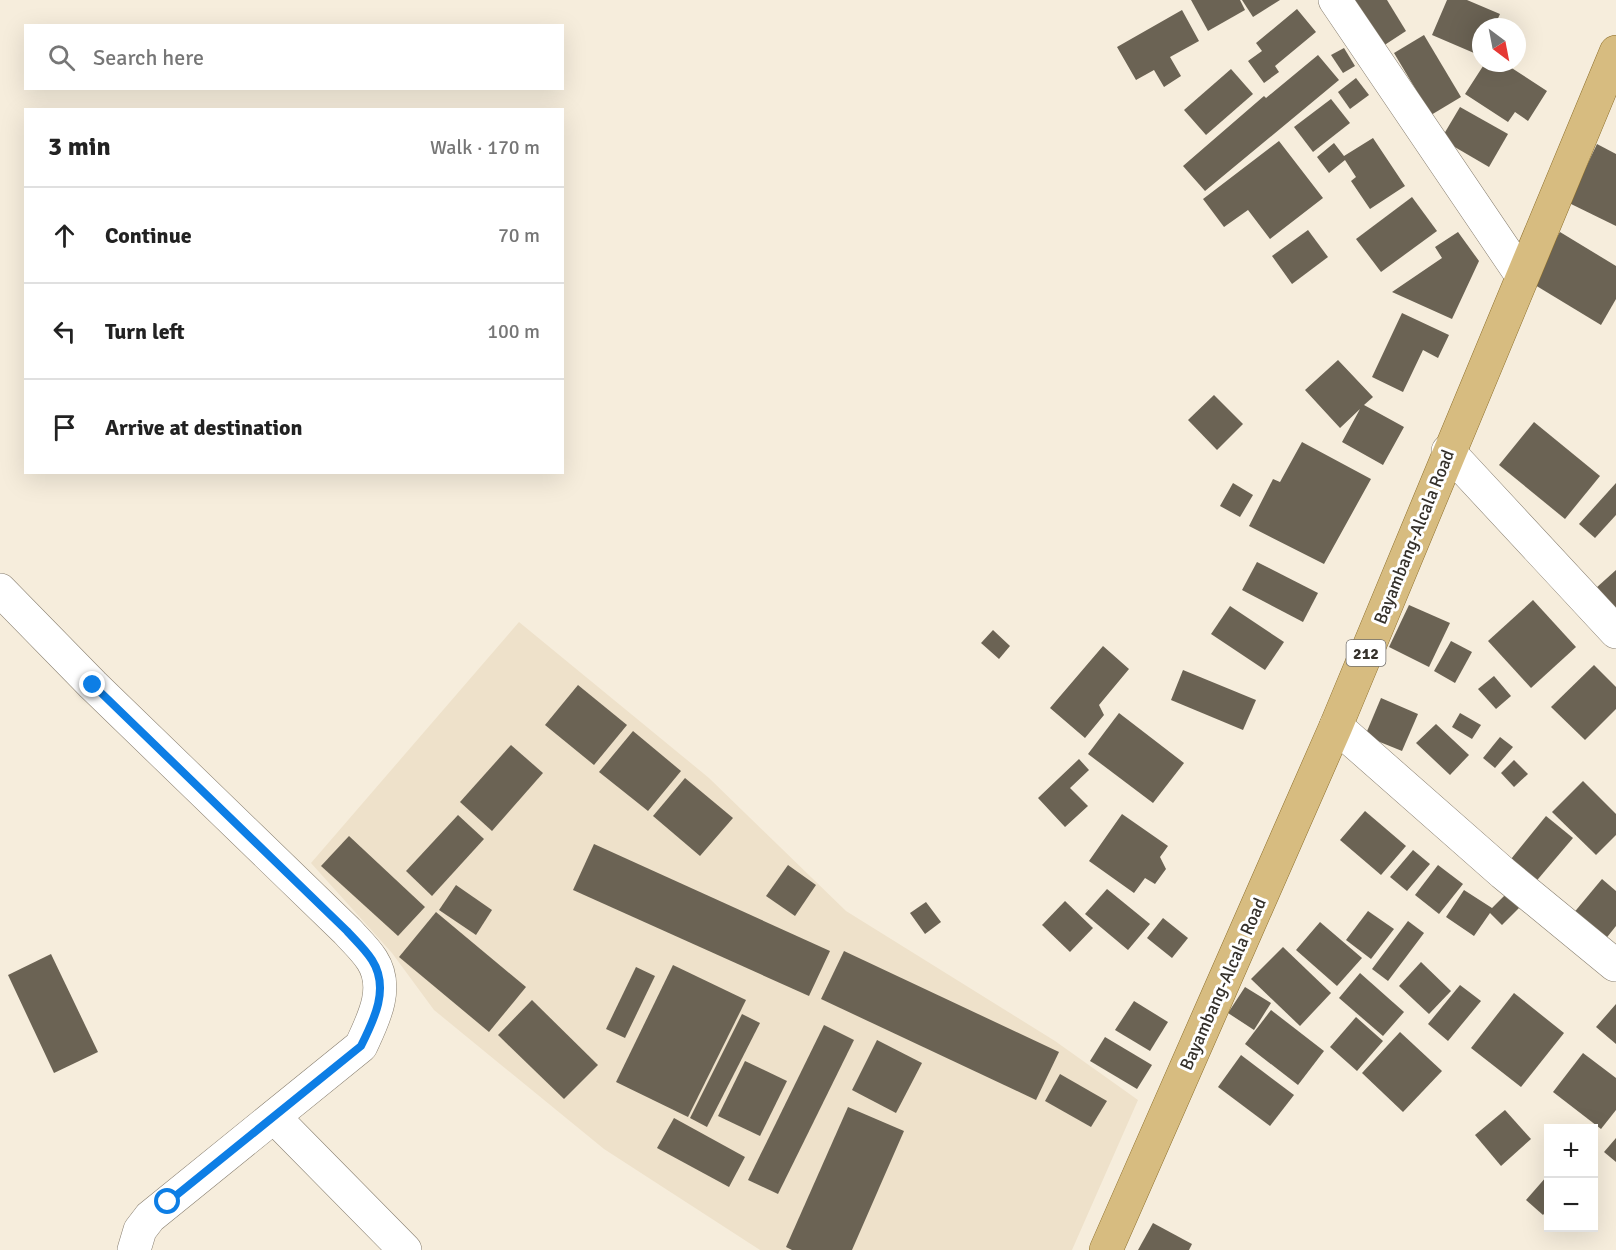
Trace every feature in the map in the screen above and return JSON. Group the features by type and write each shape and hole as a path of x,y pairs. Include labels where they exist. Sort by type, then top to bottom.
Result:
{"main road":[{"name":"Bayambang-Alcala Road","path":"1106,1250 1336,726 1448,451 1616,52"}],"street":[{"path":"1335,0 1522,276"},
{"path":"1448,451 1616,632"},
{"path":"0,590 93,685 347,931 373,961 380,986 378,1011 361,1046 150,1217 140,1230 134,1250"},
{"path":"1336,726 1503,873 1615,965"},
{"path":"274,1117 405,1250"}],"shaded area":[{"path":"519,622 709,778 846,911 1055,1041 1138,1100 1072,1250 760,1250 604,1149 434,1010 392,953 311,863"}],"building":[{"path":"1191,0 1240,0 1245,10 1208,31"},
{"path":"1242,0 1280,0 1253,17"},
{"path":"1350,0 1387,0 1406,31 1380,48"},
{"path":"1447,0 1467,0 1500,14 1498,18 1472,18 1472,52 1432,35"},
{"path":"1297,9 1316,32 1275,66 1279,72 1264,83 1248,61 1262,51 1256,43"},
{"path":"1182,10 1199,41 1170,57 1181,76 1164,87 1154,70 1136,80 1117,47"},
{"path":"1424,35 1461,97 1431,115 1394,53"},
{"path":"1344,48 1355,66 1343,73 1331,55"},
{"path":"1318,55 1339,80 1205,191 1183,166 1264,96 1266,98"},
{"path":"1231,69 1253,94 1206,135 1184,110"},
{"path":"1479,72 1518,72 1547,91 1528,121 1515,112 1508,122 1465,94"},
{"path":"1356,78 1369,95 1350,109 1338,92"},
{"path":"1331,99 1350,123 1313,152 1294,127"},
{"path":"1460,107 1508,134 1489,167 1441,139"},
{"path":"1373,138 1405,186 1370,209 1351,181 1356,177 1345,160 1329,173 1317,157 1334,143 1344,156"},
{"path":"1279,141 1323,198 1270,239 1248,210 1224,227 1203,199"},
{"path":"1597,144 1616,154 1616,226 1569,203"},
{"path":"1412,197 1437,231 1381,272 1356,239"},
{"path":"1308,230 1328,257 1292,284 1272,256"},
{"path":"1458,232 1479,261 1452,319 1392,292 1442,258 1435,247"},
{"path":"1560,232 1616,266 1616,299 1601,325 1530,282"},
{"path":"1402,313 1449,335 1438,358 1423,350 1403,392 1372,377"},
{"path":"1338,360 1373,397 1364,405 1404,427 1383,465 1342,442 1360,409 1340,428 1305,390"},
{"path":"1214,395 1243,424 1217,450 1188,420"},
{"path":"1534,422 1600,476 1565,519 1499,465"},
{"path":"1302,442 1371,479 1324,564 1249,526 1273,479 1280,482"},
{"path":"1233,483 1253,495 1240,517 1220,506"},
{"path":"1616,483 1616,515 1595,538 1579,524"},
{"path":"1257,562 1318,593 1303,622 1242,590"},
{"path":"1616,570 1616,610 1596,588"},
{"path":"1533,600 1576,647 1531,688 1488,641"},
{"path":"1409,605 1450,623 1429,667 1389,647"},
{"path":"1230,606 1284,642 1265,670 1211,634"},
{"path":"993,630 1010,646 999,659 981,643"},
{"path":"1451,641 1472,652 1455,683 1434,671"},
{"path":"1103,646 1129,669 1099,705 1104,715 1085,738 1050,708"},
{"path":"1594,665 1616,687 1616,709 1585,740 1551,707"},
{"path":"1183,670 1256,700 1243,730 1171,700"},
{"path":"1494,676 1511,696 1496,709 1478,689"},
{"path":"578,685 627,725 594,765 545,725"},
{"path":"1381,698 1418,714 1402,751 1365,736"},
{"path":"1119,713 1184,763 1153,803 1088,754"},
{"path":"1460,713 1481,725 1472,739 1452,727"},
{"path":"1436,724 1469,755 1450,775 1416,743"},
{"path":"633,731 681,771 648,811 599,772"},
{"path":"1500,737 1513,747 1495,768 1483,758"},
{"path":"511,745 543,773 492,831 460,802"},
{"path":"1079,759 1089,770 1070,788 1088,806 1065,827 1038,798"},
{"path":"1514,760 1528,774 1514,787 1501,773"},
{"path":"685,778 733,818 700,856 653,816"},
{"path":"1583,781 1616,814 1616,835 1596,855 1552,812"},
{"path":"1365,811 1406,846 1381,875 1340,840"},
{"path":"1122,814 1168,846 1160,857 1166,869 1155,884 1145,878 1134,893 1089,861"},
{"path":"458,815 484,839 432,896 406,871"},
{"path":"1546,816 1573,838 1533,885 1507,864"},
{"path":"349,836 425,907 398,936 321,866"},
{"path":"594,844 830,951 809,996 573,890"},
{"path":"1413,850 1430,864 1407,891 1390,877"},
{"path":"788,865 816,885 795,916 766,896"},
{"path":"1438,865 1463,884 1439,914 1415,895"},
{"path":"1602,879 1616,891 1616,926 1604,941 1572,915"},
{"path":"456,885 492,910 476,935 439,910"},
{"path":"1107,889 1150,924 1128,950 1085,914"},
{"path":"1464,890 1492,908 1505,895 1519,908 1502,925 1490,913 1474,936 1446,917"},
{"path":"1065,901 1093,928 1070,952 1042,925"},
{"path":"926,902 941,922 925,934 910,913"},
{"path":"1368,911 1394,929 1371,959 1346,940"},
{"path":"436,912 526,987 489,1032 399,957"},
{"path":"1163,918 1188,938 1172,958 1147,938"},
{"path":"1408,921 1424,933 1388,981 1372,969"},
{"path":"1320,922 1362,958 1337,986 1296,950"},
{"path":"1283,947 1331,993 1300,1026 1251,979"},
{"path":"844,951 1059,1052 1036,1100 821,999"},
{"path":"51,954 98,1052 54,1073 8,975"},
{"path":"1421,962 1451,991 1429,1014 1399,986"},
{"path":"673,965 746,1000 688,1117 616,1082"},
{"path":"636,967 655,976 625,1038 606,1029"},
{"path":"1360,973 1404,1012 1383,1036 1339,998"},
{"path":"1460,985 1481,1001 1448,1041 1428,1024"},
{"path":"1245,987 1271,1003 1254,1030 1228,1013"},
{"path":"1514,993 1564,1033 1521,1087 1471,1048"},
{"path":"532,1000 598,1065 564,1099 498,1035"},
{"path":"1134,1001 1168,1022 1150,1051 1115,1030"},
{"path":"1616,1004 1616,1044 1596,1027"},
{"path":"1271,1010 1324,1051 1298,1085 1245,1044"},
{"path":"742,1014 760,1023 707,1127 690,1118"},
{"path":"1356,1017 1383,1041 1357,1071 1330,1047"},
{"path":"824,1025 854,1040 778,1194 748,1180"},
{"path":"1400,1032 1442,1071 1403,1112 1362,1073"},
{"path":"1105,1037 1152,1065 1137,1089 1090,1061"},
{"path":"877,1040 922,1063 896,1113 852,1090"},
{"path":"1583,1053 1616,1078 1616,1110 1601,1129 1598,1124 1595,1124 1553,1092"},
{"path":"1241,1055 1294,1095 1270,1126 1218,1087"},
{"path":"745,1061 787,1081 760,1136 718,1116"},
{"path":"1060,1074 1107,1101 1091,1127 1045,1101"},
{"path":"848,1107 904,1131 852,1250 792,1250 786,1247"},
{"path":"1505,1110 1531,1139 1501,1166 1475,1135"},
{"path":"674,1118 745,1157 729,1187 657,1148"},
{"path":"1616,1138 1616,1162 1604,1152"},
{"path":"1544,1179 1543,1215 1526,1200"},
{"path":"1153,1223 1192,1244 1189,1250 1138,1250"}],"route":[{"path":"93,685 347,931 373,961 380,986 378,1011 361,1046 168,1202"}]}
